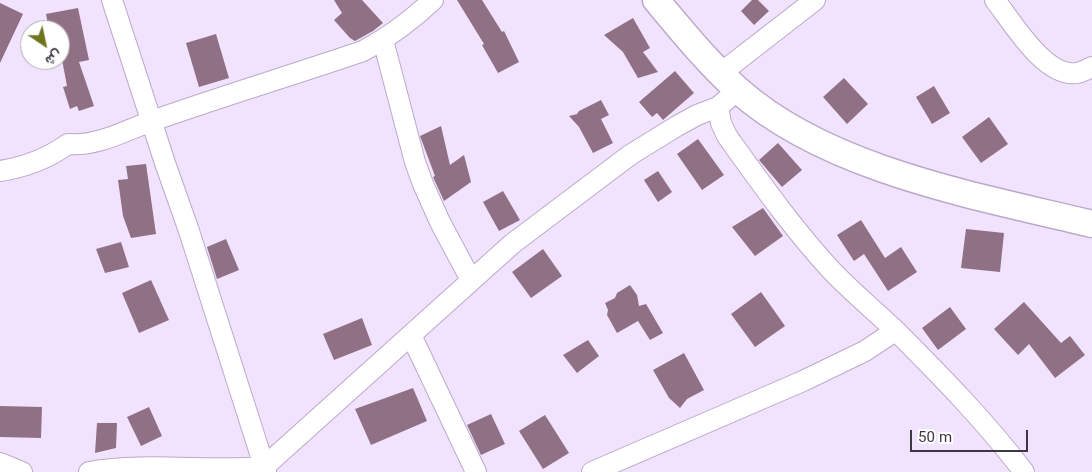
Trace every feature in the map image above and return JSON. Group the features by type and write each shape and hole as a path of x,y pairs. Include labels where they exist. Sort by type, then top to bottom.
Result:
{"main road":[{"path":"656,0 688,39 729,82 765,111 798,133 834,150 880,167 956,191 1092,224"}],"street":[{"path":"112,0 265,469"},
{"path":"0,172 31,164 52,155 68,144 81,145 113,136 152,121 357,53 383,40 402,27 433,0"},
{"path":"815,0 729,82 718,107 721,123 727,136 796,229 833,272 895,331 991,430 1024,472"},
{"path":"995,0 1040,58 1054,68 1078,73 1092,67"},
{"path":"383,40 415,162 423,184 444,230 471,280"},
{"path":"89,472 153,467 265,469 512,244 630,155 697,115 718,107"},
{"path":"592,472 803,381 864,351 895,331"},
{"path":"411,336 476,472"},
{"path":"0,463 22,472"}],"building":[{"path":"334,0 362,0 383,23 355,41 334,20 342,13"},
{"path":"457,0 482,0 502,32 504,31 519,62 498,73 482,45 484,44"},
{"path":"752,0 758,0 769,11 754,25 741,11"},
{"path":"0,3 23,14 0,63"},
{"path":"78,8 89,60 79,62 94,106 79,111 77,106 70,109 63,87 67,86 64,70 70,70 70,20 47,20 46,14"},
{"path":"633,18 650,48 643,52 658,72 638,78 623,52 604,35"},
{"path":"216,34 229,78 199,87 186,43"},
{"path":"675,71 694,93 663,120 657,113 652,117 639,102"},
{"path":"844,78 868,104 847,124 823,97"},
{"path":"934,86 950,113 932,124 916,97"},
{"path":"601,100 609,115 601,119 613,143 593,153 579,127 569,116 577,114 579,111"},
{"path":"989,117 1008,144 981,163 962,137"},
{"path":"441,126 450,165 464,155 471,182 444,201 433,177 435,176 420,136"},
{"path":"698,139 724,175 702,190 677,154"},
{"path":"778,143 802,170 782,187 759,160"},
{"path":"146,164 156,234 131,238 123,216 118,180 128,179 126,166"},
{"path":"658,171 672,192 658,202 644,180"},
{"path":"503,191 520,220 499,231 483,202"},
{"path":"763,208 783,236 755,256 732,227"},
{"path":"861,220 885,258 901,247 917,272 888,291 864,254 854,261 837,235"},
{"path":"966,229 1004,233 1000,272 961,268"},
{"path":"226,239 239,270 217,279 207,247"},
{"path":"121,242 129,267 105,273 96,249"},
{"path":"543,249 562,276 531,298 512,272"},
{"path":"151,280 169,320 139,333 122,293"},
{"path":"630,285 637,295 639,306 646,304 663,333 650,340 638,321 617,333 607,315 608,310 605,303 615,298 617,293"},
{"path":"761,292 785,326 755,347 731,314"},
{"path":"1024,302 1061,343 1070,336 1085,355 1055,378 1029,344 1018,355 994,329"},
{"path":"950,307 966,329 938,350 922,328"},
{"path":"362,318 372,345 334,360 323,334"},
{"path":"588,340 599,356 577,373 563,355"},
{"path":"684,353 704,390 687,399 680,408 669,398 653,370"},
{"path":"413,388 427,421 371,445 355,409"},
{"path":"0,406 42,407 41,438 0,437"},
{"path":"149,407 162,436 141,446 127,417"},
{"path":"491,414 505,444 481,455 467,425"},
{"path":"545,415 569,453 543,469 519,431"},
{"path":"97,423 117,423 116,448 95,453"}]}
